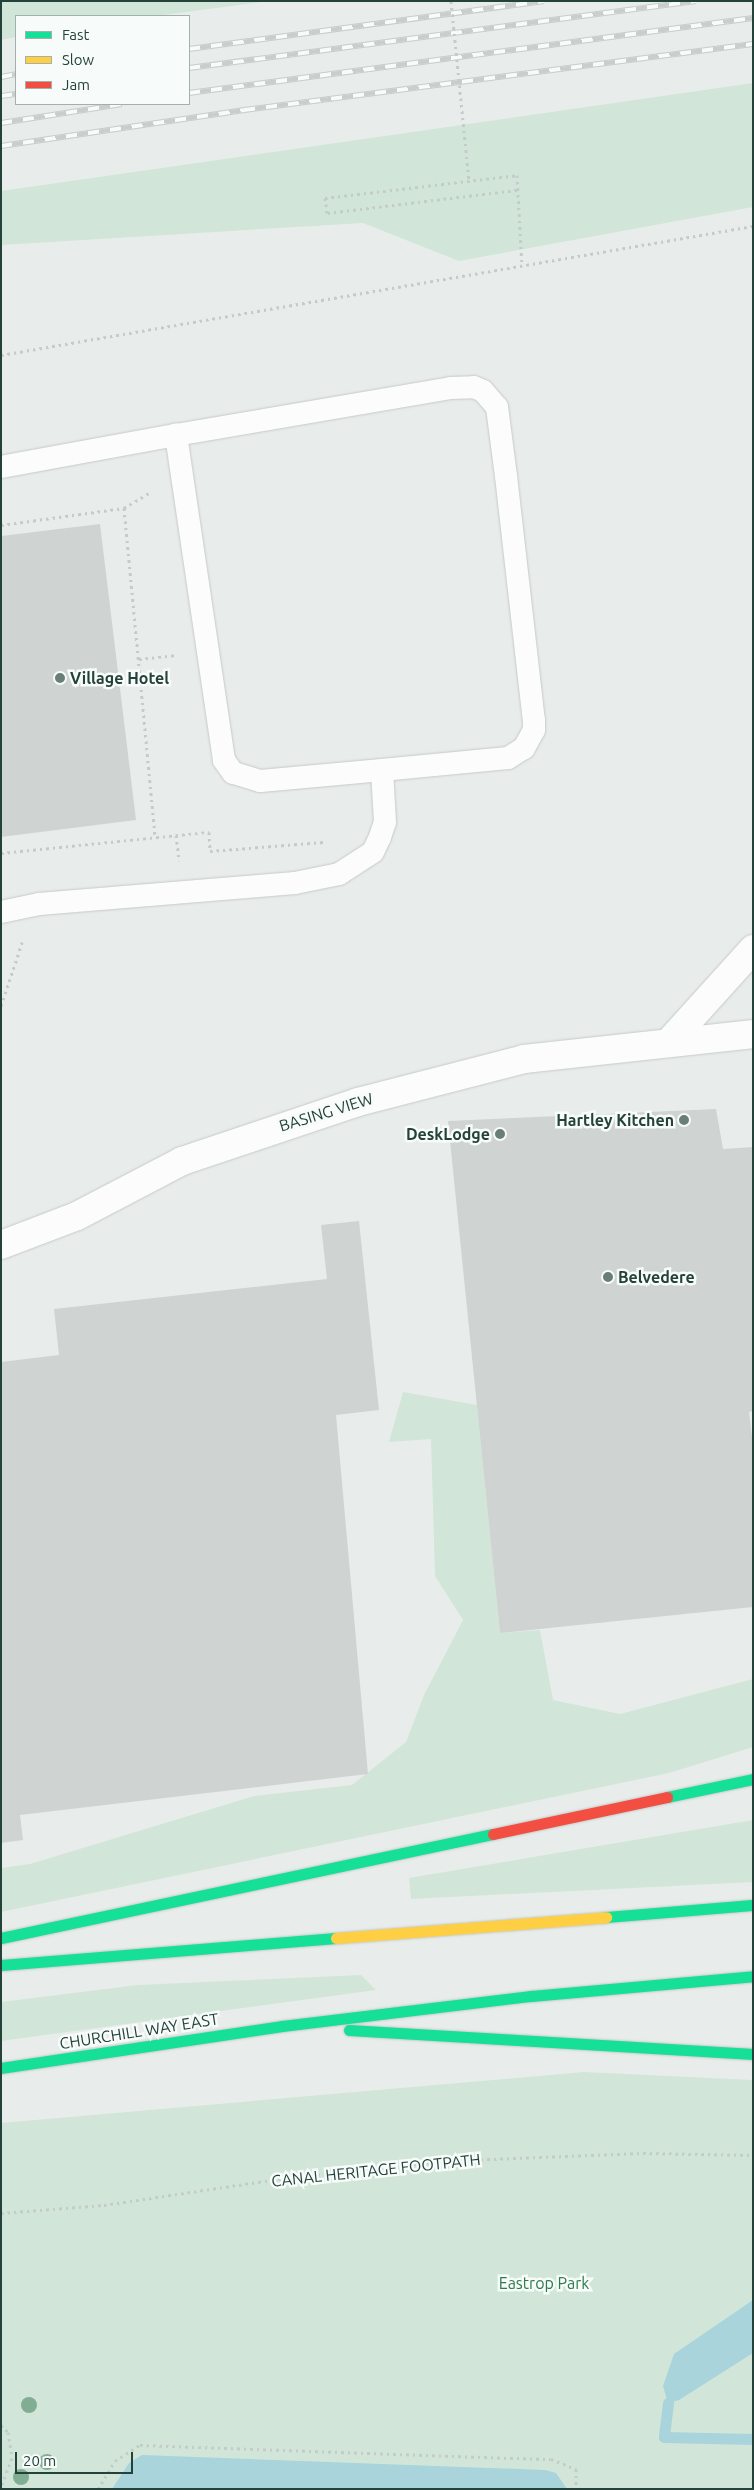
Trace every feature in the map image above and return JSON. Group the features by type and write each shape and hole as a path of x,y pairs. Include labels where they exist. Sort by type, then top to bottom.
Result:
{"main road":[{"path":"1,1938 753,1779"},
{"path":"1,1965 753,1905"},
{"path":"282,2026 531,1996 753,1976"},
{"path":"282,2026 753,2054"},
{"name":"CHURCHILL WAY EAST","path":"1,2068 282,2026"}],"street":[{"path":"670,1041 753,949"},
{"name":"BASING VIEW","path":"1,1245 77,1216 182,1161 358,1102 524,1059 670,1041 753,1034"}],"lane":[{"path":"1,467 176,435 457,387 474,387 494,400 499,416 534,730 524,748 508,758 252,780 241,778 227,768 176,435"},
{"path":"1,912 39,904 295,883 339,874 372,852 380,838 385,822 382,770"}],"path":[{"path":"451,1 469,181"},
{"path":"517,190 327,213 325,198 516,176 517,190 522,266"},
{"path":"1,355 753,226"},
{"path":"1,524 124,508 156,837"},
{"path":"1,853 209,832 210,851 328,842"},
{"path":"176,835 178,853"},
{"path":"1,1006 24,938"},
{"name":"CANAL HERITAGE FOOTPATH","path":"1,2213 104,2204 272,2180 442,2161 642,2153 753,2155"},
{"path":"1,2425 8,2432 12,2458 1,2487"},
{"path":"98,2489 115,2461 140,2445 551,2459 576,2469 576,2489"}],"green space":[{"path":"1,1 269,1 164,15 15,15 15,37 1,40"},
{"path":"753,83 753,207 459,261 363,223 1,245 1,191"},
{"path":"403,1392 477,1405 500,1633 540,1630 553,1700 620,1714 753,1679 753,1747 669,1773 1,1912 1,1868 30,1864 254,1796 352,1785 406,1742 424,1695 463,1620 435,1576 431,1439 389,1442"},
{"path":"753,1820 753,1882 411,1899 409,1878"},
{"path":"361,1975 376,1990 1,2041 1,2002 138,1985"},
{"name":"Eastrop Park","path":"584,2072 753,2080 753,2489 1,2489 1,2123"}],"water":[{"path":"753,2300 753,2353 679,2400 668,2403 663,2386 674,2354"},
{"path":"142,2455 545,2470 556,2473 567,2489 112,2489 129,2463"}],"building":[{"name":"Village Hotel","path":"100,524 136,820 1,837 1,536"},
{"name":"Belvedere","path":"716,1109 723,1149 753,1147 753,1411 749,1412 753,1445 753,1607 500,1633 448,1121"},
{"path":"359,1221 379,1410 336,1415 368,1774 20,1815 23,1840 1,1843 1,1362 59,1355 54,1309 327,1279 321,1225"}],"waterway":[{"path":"668,2403 664,2437 753,2439"}],"railway":[{"path":"190,49 544,1"},
{"path":"190,68 696,1"},
{"path":"190,93 753,18"},
{"path":"1,146 244,110 753,44"},
{"path":"1,77 15,74"},
{"path":"1,96 15,94"},
{"path":"1,123 116,105"}],"traffic: fast":[{"path":"667,1797 753,1779"},
{"path":"1,1938 493,1834"},
{"path":"606,1917 753,1905"},
{"path":"1,1965 336,1938"},
{"path":"282,2026 531,1996 753,1976"},
{"path":"1,2068 282,2026"},
{"path":"349,2030 753,2054"}],"traffic: slow":[{"path":"336,1938 606,1917"}],"traffic: jam":[{"path":"493,1834 667,1797"}],"place":[{"name":"Village Hotel","path":"60,678"},
{"name":"Hartley Kitchen","path":"684,1120"},
{"name":"DeskLodge","path":"500,1134"},
{"name":"Belvedere","path":"608,1277"}]}
